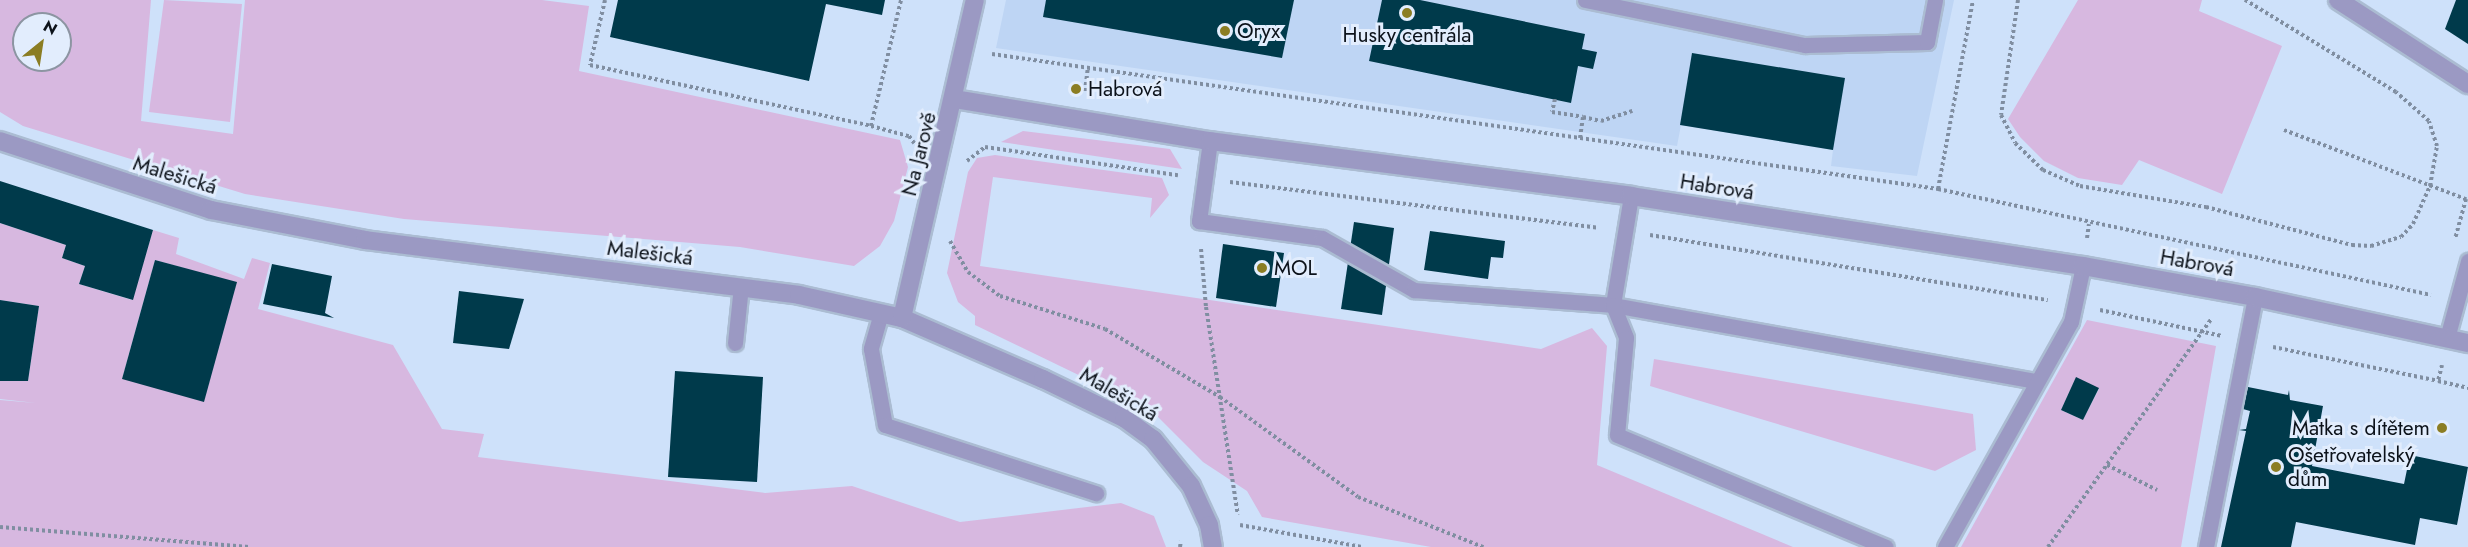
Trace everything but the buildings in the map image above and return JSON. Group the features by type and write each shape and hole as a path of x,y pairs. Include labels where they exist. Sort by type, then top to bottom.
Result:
{"street":[{"name":"Na Jarově","path":"902,318 955,99 975,0"},
{"path":"2338,0 2468,84"},
{"name":"Habrová","path":"955,99 1210,141 1631,196 2083,266 2255,297 2468,343"},
{"name":"Malešická","path":"0,141 211,210 365,240 741,286 902,318 1064,388 1124,418 1153,439 1175,460 1191,486 1209,525 1213,547"}],"lane":[{"path":"1585,0 1804,45 1927,42 1935,0"},
{"path":"1210,141 1199,221 1322,238 1414,290 1613,305 2034,381"},
{"path":"1631,196 1613,305 1626,338 1617,435 1886,547"},
{"path":"2447,338 2468,261"},
{"path":"1945,547 2034,381 2071,322 2083,266"},
{"path":"735,343 741,286"},
{"path":"2206,547 2255,297"},
{"path":"881,313 871,349 885,425 1096,493"}],"path":[{"path":"605,0 590,65 871,126 909,136 918,149"},
{"path":"871,126 901,0"},
{"path":"1938,189 1973,0"},
{"path":"2018,0 2001,115 2029,158 2059,179 2206,207 2334,242 2372,246 2401,237 2414,224 2430,186 2437,146 2428,121 2416,107 2245,0"},
{"path":"989,54 1938,189 2438,296"},
{"path":"1084,96 1088,68"},
{"path":"1555,99 1552,112 1602,121 1632,111"},
{"path":"1580,138 1583,117"},
{"path":"2284,130 2459,197"},
{"path":"968,161 985,147 1205,179 1625,231 2074,304 2438,381"},
{"path":"1199,221 1206,307 1240,526 1362,547"},
{"path":"948,238 968,272 1000,296 1105,329 1220,397 1358,497 1483,547"},
{"path":"2048,547 2200,332 2234,293"},
{"path":"2107,465 2157,490"},
{"path":"0,527 249,547"},
{"path":"1180,541 1180,547"}],"shaded area":[{"path":"0,0 151,0 141,121 233,134 245,0 542,0 589,6 579,71 900,140 908,167 894,221 880,246 854,266 740,247 404,219 245,194 23,126 0,112"},
{"path":"164,0 242,4 230,122 149,112"},
{"path":"1006,0 1954,0 1917,176 1831,166 1833,150 1681,125 1677,146 996,48"},
{"path":"2078,0 2202,0 2199,11 2282,46 2222,194 2139,160 2122,185 2078,178 2044,161 2020,137 2008,119"},
{"path":"1023,131 1170,149 1182,169 1001,142"},
{"path":"995,155 1162,178 1169,195 1150,218 1152,198 993,177 980,266 1541,349 1592,328 1607,346 1597,465 1793,547 1431,547 1262,517 1247,491 1203,462 1151,410 975,325 975,316 958,302 947,273 968,172 977,158"},
{"path":"0,223 66,245 62,258 85,266 79,284 132,300 153,230 179,238 176,254 244,279 252,258 270,263 258,309 393,345 442,429 484,434 478,457 765,493 852,486 960,522 1121,503 1154,516 1166,547 0,547 0,400 36,403 0,399 0,381 28,381 39,306 0,300","holes":["155,260 236,283 122,379"]},
{"path":"2087,320 2216,346 2181,547 1961,547","holes":["2076,378 2099,389 2083,420 2061,410"]},
{"path":"1654,359 1973,414 1976,450 1935,471 1650,386"}],"place":[{"name":"Husky centrála","path":"1407,13"},
{"name":"Oryx","path":"1225,31"},
{"name":"Habrová","path":"1076,89"},
{"name":"MOL","path":"1262,268"},
{"name":"Matka s dítětem","path":"2442,428"},
{"name":"Ošetřovatelský dům","path":"2276,467"}]}
